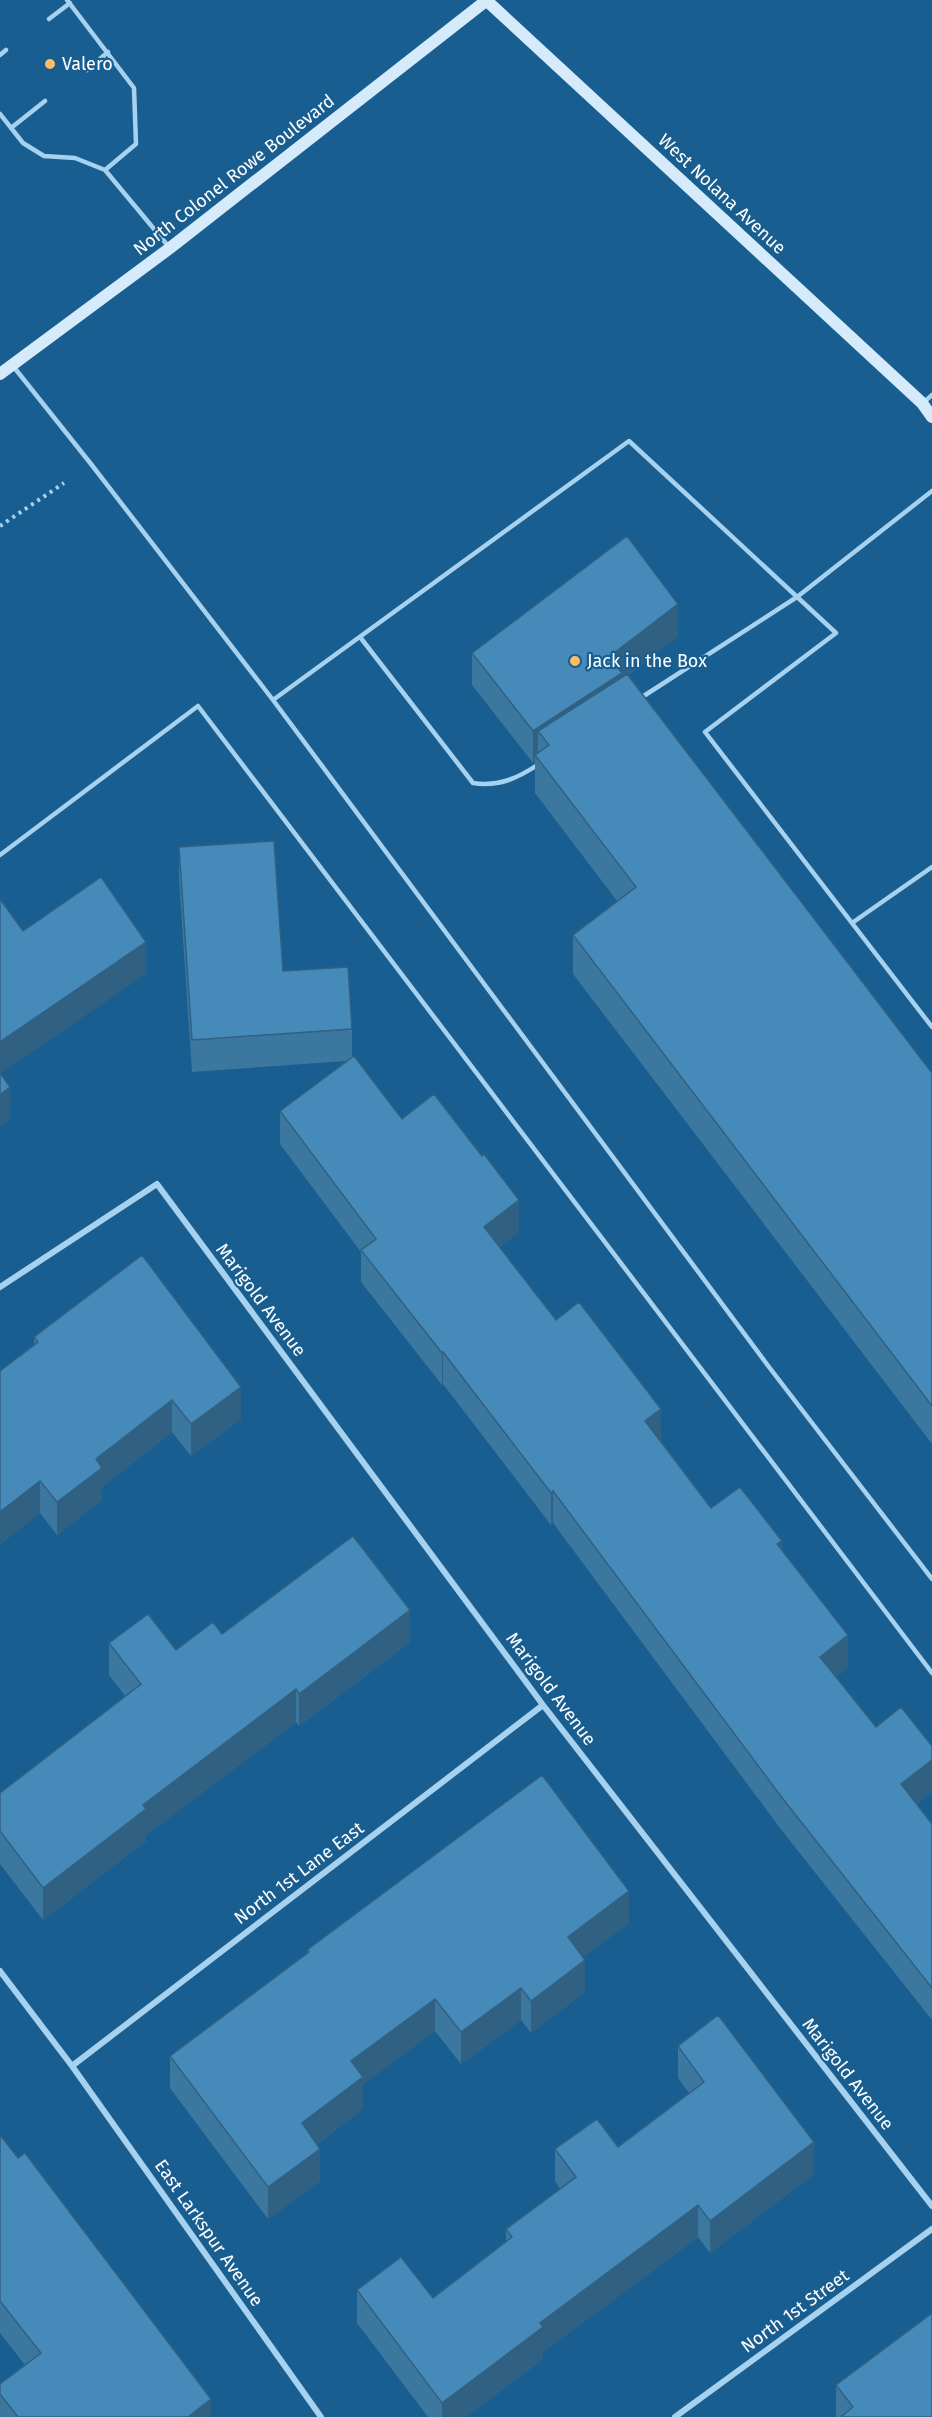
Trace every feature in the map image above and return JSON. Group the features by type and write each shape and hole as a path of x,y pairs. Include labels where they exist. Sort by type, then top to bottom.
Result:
{"main road":[{"name":"North Colonel Rowe Boulevard","path":"0,374 170,248 486,0"},
{"name":"West Nolana Avenue","path":"486,0 927,399 932,417"}],"street":[{"name":"Marigold Avenue","path":"0,1287 156,1184 543,1705 932,2206"},
{"name":"North 1st Lane East","path":"72,2066 543,1705"},
{"name":"East Larkspur Avenue","path":"0,1971 72,2066 321,2417"},
{"name":"North 1st Street","path":"675,2417 932,2229"}],"lane":[{"path":"48,19 68,2 134,88 135,144 105,170"},
{"path":"0,55 6,50"},
{"path":"87,70 108,52"},
{"path":"10,128 45,101"},
{"path":"0,114 22,143 44,156 75,158 105,170 170,248"},
{"path":"12,365 92,464 273,700 769,1367 932,1579"},
{"path":"273,700 629,441 836,633 705,732 932,1028"},
{"path":"636,701 797,597 932,491"},
{"path":"360,637 473,783 486,785 516,779 546,759"},
{"path":"0,855 198,706 932,1673"},
{"path":"852,923 932,867"}],"path":[{"path":"0,526 64,483"}],"building":[{"name":"Jack in the Box","path":"627,536 678,604 609,657 622,673 533,731 472,653"},
{"path":"627,674 932,1073 932,1406 573,935 636,887 535,755 549,745 538,731"},
{"path":"274,841 283,971 348,967 352,1029 192,1040 179,847"},
{"path":"101,877 146,942 0,1042 0,899 23,931"},
{"path":"354,1056 402,1119 434,1094 519,1200 484,1227 556,1320 579,1302 661,1409 645,1421 711,1508 740,1487 782,1541 777,1544 848,1635 820,1657 876,1727 901,1707 932,1746 932,1760 901,1784 932,1824 932,1988 783,1799 553,1491 551,1493 361,1250 376,1239 280,1111"},
{"path":"0,1073 10,1087 0,1095"},
{"path":"142,1255 241,1387 191,1424 172,1400 96,1459 102,1468 57,1502 40,1481 0,1512 0,1371 38,1342 34,1337"},
{"path":"353,1536 410,1610 299,1694 296,1689 143,1805 146,1809 43,1888 0,1831 0,1793 141,1684 109,1643 148,1614 176,1650 213,1622 222,1634"},
{"path":"542,1775 629,1891 568,1937 585,1960 531,2001 521,1988 461,2032 435,1999 351,2061 363,2077 302,2123 320,2149 268,2187 170,2056 309,1952 307,1950"},
{"path":"718,2015 814,2142 710,2221 698,2205 540,2323 543,2327 442,2403 357,2290 401,2257 433,2298 512,2237 506,2229 576,2177 555,2149 597,2119 618,2147 704,2082 678,2046"},
{"path":"0,2135 18,2158 25,2153 211,2399 188,2417 18,2417 0,2394 0,2384 41,2353 0,2301"},
{"path":"932,2313 932,2417 841,2417 853,2407 836,2385"}],"place":[{"name":"Valero","path":"50,64"},
{"name":"Jack in the Box","path":"575,661"}]}
